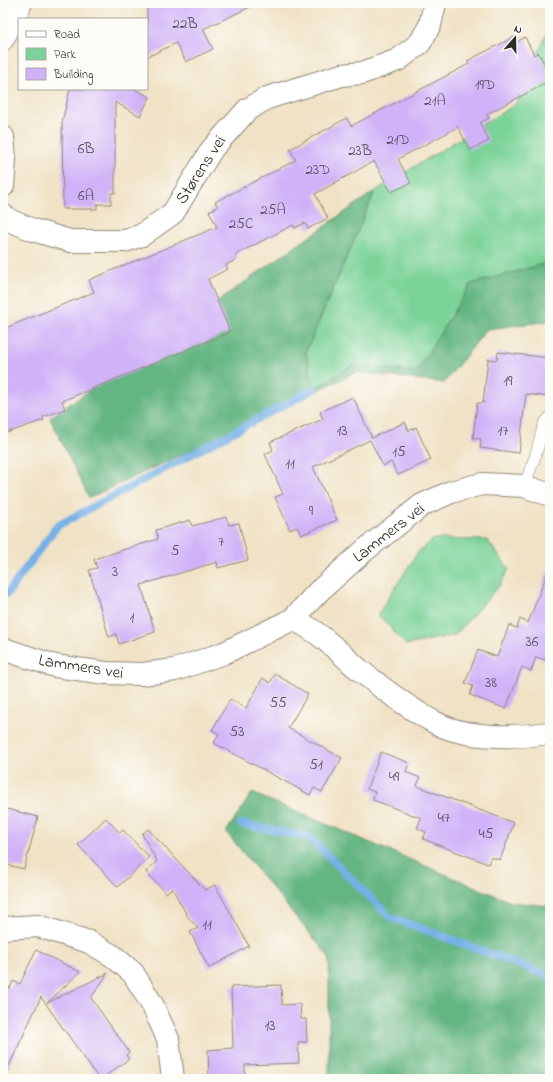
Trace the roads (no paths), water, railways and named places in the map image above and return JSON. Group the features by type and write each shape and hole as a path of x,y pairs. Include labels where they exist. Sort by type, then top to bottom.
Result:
{"street":[{"path":"3,39 21,3"},
{"name":"Størens vei","path":"3,215 12,221 33,230 70,241 125,241 142,235 172,213 212,149 247,110 267,98 342,75 362,73 398,60 420,42 430,25 435,3"},
{"path":"3,137 5,159 3,186"},
{"name":"Lammers vei","path":"3,649 55,666 106,674 142,674 175,670 224,653 294,619 318,592 365,550 422,505 451,492 482,484 524,486 550,495"},
{"path":"294,619 311,628 368,676 436,724 474,735 524,737 550,733"},
{"path":"3,928 38,926 89,942 113,956 133,973 153,1006 168,1040 173,1079"}],"lane":[{"path":"524,486 535,457 544,424 550,417"}],"waterway":[{"path":"7,594 57,526 314,389"},
{"path":"241,824 309,837 390,917 550,976"}]}
